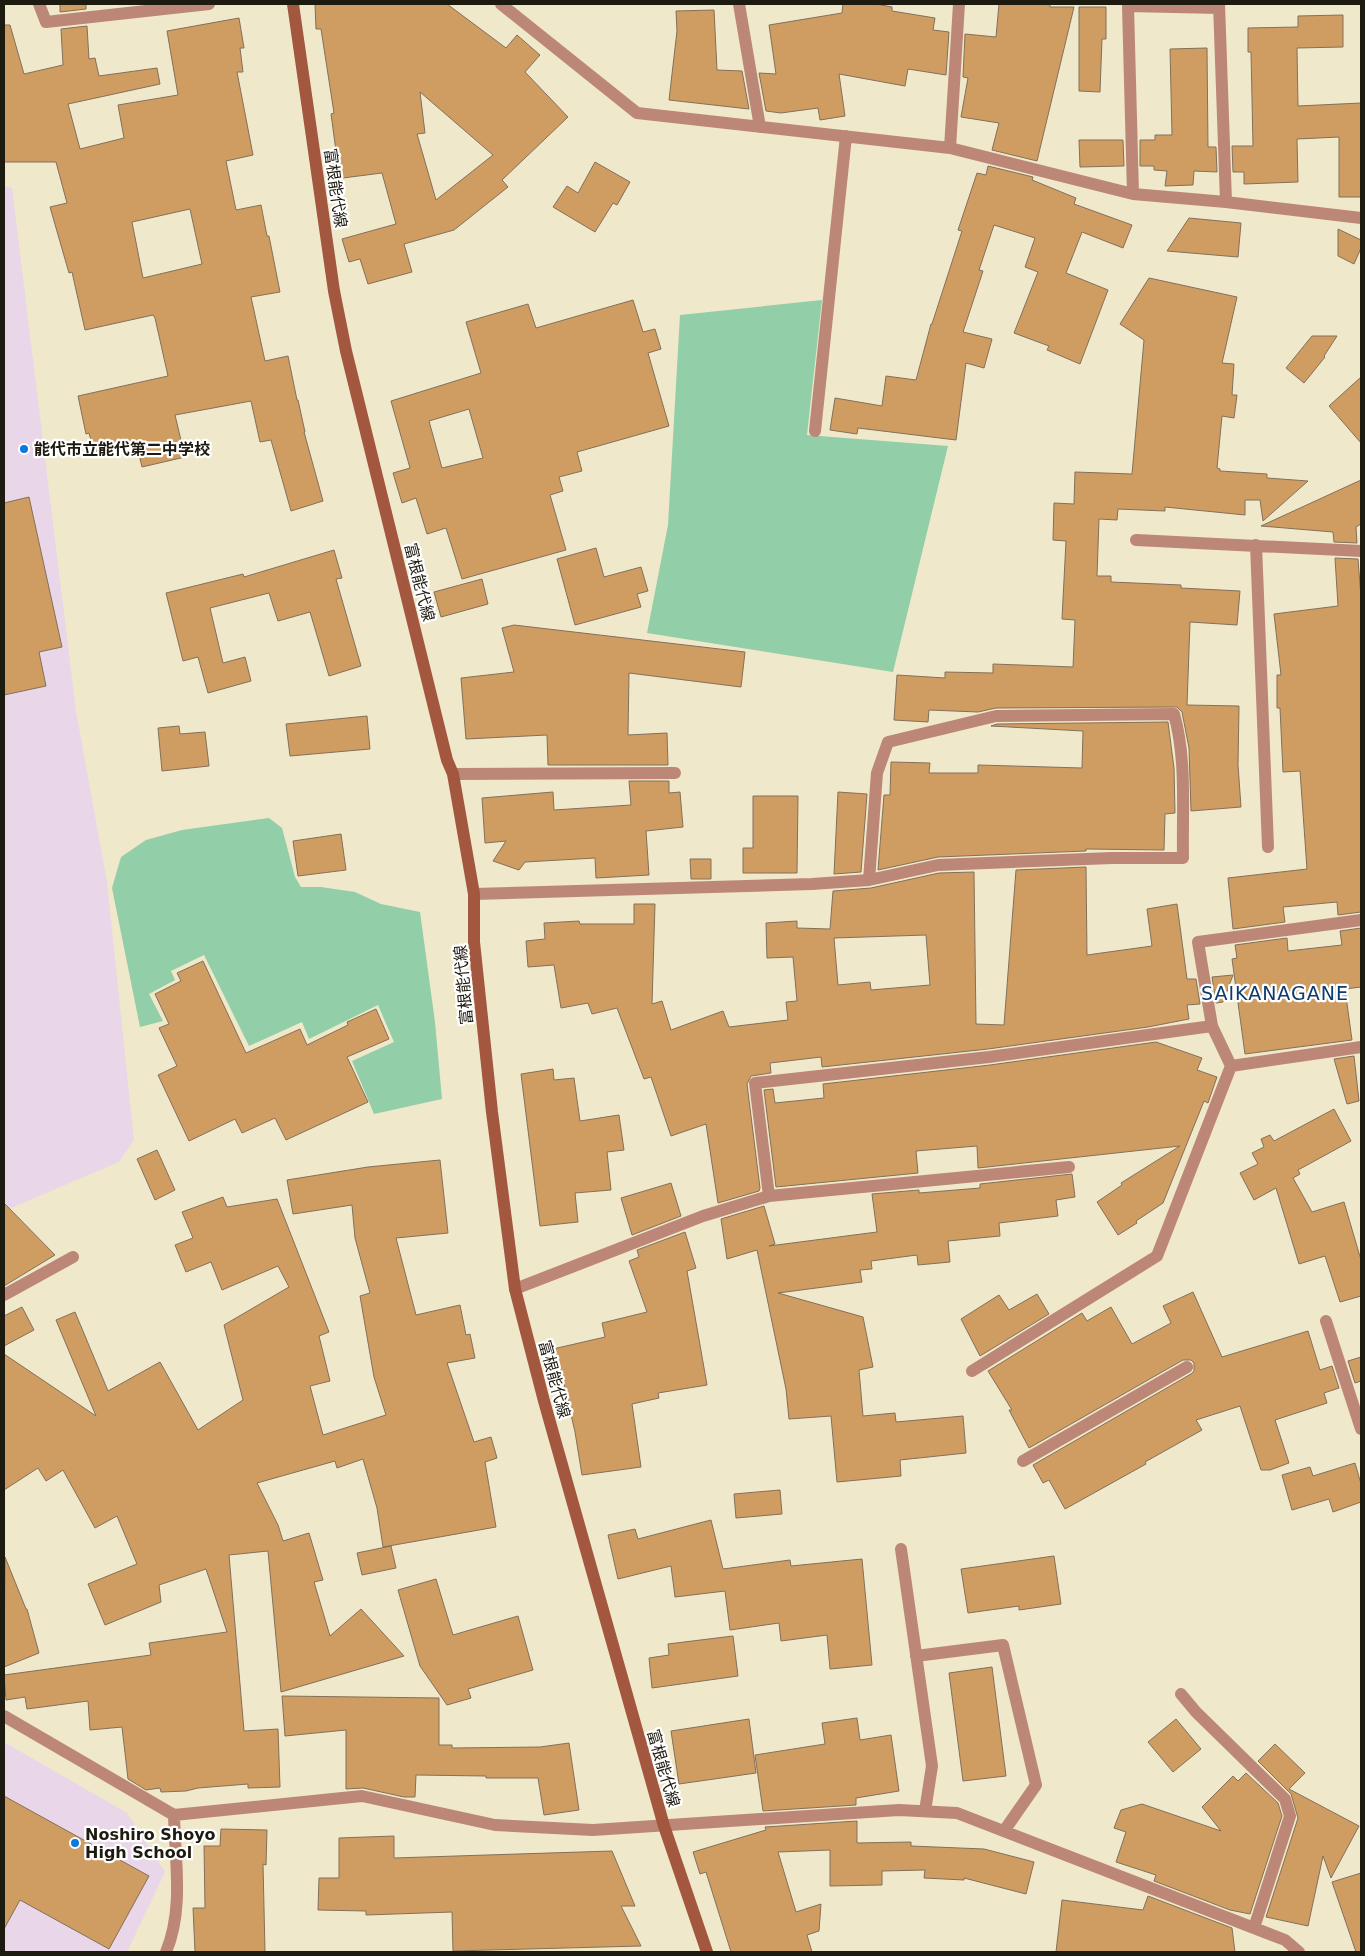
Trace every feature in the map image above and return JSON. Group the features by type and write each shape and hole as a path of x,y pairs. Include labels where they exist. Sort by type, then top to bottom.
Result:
{"main road":[{"name":"富根能代線","path":"294,4 334,291 346,351 447,760 453,774 474,894 474,942 492,1112 515,1289 544,1401 664,1826 707,1952"}],"street":[{"path":"39,4 46,22 209,4"},
{"path":"501,4 637,113 950,148 1133,194 1226,202 1361,218"},
{"path":"739,4 760,127"},
{"path":"950,148 959,4"},
{"path":"1133,194 1128,6 1219,6 1226,202"},
{"path":"815,431 846,136"},
{"path":"1136,540 1361,551"},
{"path":"1256,545 1268,847"},
{"path":"474,894 812,884 869,880 938,865 1112,858 1183,858 1182,765 1178,728 1174,714 996,716 888,742 877,773 869,880"},
{"path":"453,774 674,773"},
{"path":"972,1372 1157,1256 1231,1066 1212,1026 1198,942 1361,920"},
{"path":"769,1196 756,1083 989,1057 1212,1026"},
{"path":"1231,1066 1361,1047"},
{"path":"515,1289 702,1216 769,1196 1069,1167"},
{"path":"4,1295 74,1257"},
{"path":"1326,1321 1361,1429"},
{"path":"1024,1461 1187,1367"},
{"path":"901,1549 932,1766 925,1811"},
{"path":"916,1656 1003,1645 1036,1785 1004,1832"},
{"path":"1181,1694 1196,1712 1284,1799 1290,1816 1254,1928"},
{"path":"4,1716 174,1815 362,1796 495,1825 593,1830 899,1810 957,1813 1285,1940 1299,1952"},
{"path":"166,1952 173,1934 177,1899 174,1815"}],"shaded area":[{"name":"能代市立能代第二中学校","path":"4,186 12,188 76,711 107,882 134,1140 119,1162 4,1211"},
{"name":"Noshiro Shoyo High School","path":"4,1742 127,1813 165,1872 127,1952 4,1952"}],"green space":[{"path":"822,300 807,435 948,446 893,672 647,633 668,525 680,315"},
{"path":"269,818 282,828 295,877 301,887 321,887 355,892 381,904 420,912 435,1022 442,1099 374,1114 352,1061 394,1042 378,1005 309,1039 302,1022 249,1046 204,955 171,971 175,980 149,994 163,1021 140,1027 112,888 121,857 146,840 182,830"}],"building":[{"path":"60,4 86,4 86,9 60,12"},
{"path":"315,4 447,4 506,48 517,35 540,55 525,72 568,117 502,180 508,187 454,230 404,244 412,272 368,284 360,259 349,262 342,239 396,224 382,173 335,179 332,152 336,151 331,114 334,113 321,29 316,29","holes":["420,92 493,155 436,200 417,134 425,133"]},
{"path":"843,4 876,4 892,7 892,11 935,18 933,30 949,32 946,75 908,69 905,86 839,74 845,116 820,120 818,108 781,113 766,111 759,73 776,74 769,25 842,13"},
{"path":"999,4 1050,4 1050,7 1074,7 1037,161 992,150 999,123 961,117 968,78 963,77 965,34 996,37"},
{"path":"1079,7 1106,7 1106,39 1102,39 1100,92 1079,91"},
{"path":"714,10 717,70 742,71 749,109 669,100 677,31 676,11"},
{"path":"1343,15 1343,47 1297,48 1298,106 1361,103 1361,197 1339,197 1339,137 1297,139 1298,182 1244,184 1244,172 1233,172 1232,146 1253,146 1251,52 1248,52 1248,28 1298,27 1298,16"},
{"path":"239,18 244,48 240,48 243,72 237,72 253,155 226,161 236,210 261,205 280,292 251,297 265,361 288,356 304,432 323,501 291,511 271,440 260,442 251,401 175,415 185,457 142,467 136,442 94,452 89,433 86,434 78,396 168,376 155,318 153,315 85,330 72,272 69,273 50,207 67,203 56,162 4,162 4,25 10,25 24,74 63,65 61,29 87,26 89,59 95,58 99,76 157,68 160,84 68,104 80,149 124,138 118,105 178,95 167,31","holes":["190,209 202,264 143,278 132,222"]},
{"path":"1207,48 1208,147 1216,147 1217,172 1194,171 1193,185 1165,186 1167,171 1154,170 1154,166 1140,166 1140,140 1155,140 1155,135 1172,135 1170,49"},
{"path":"1079,140 1123,140 1124,166 1080,167"},
{"path":"595,162 630,182 617,205 613,203 595,232 553,207 567,186 578,193"},
{"path":"988,166 1033,177 1032,180 1076,198 1074,204 1132,225 1123,248 1082,232 1066,273 1108,290 1080,364 1047,350 1049,346 1014,333 1038,272 1025,267 1035,238 994,225 979,270 983,271 963,332 992,339 984,368 966,363 956,440 858,428 857,434 830,430 835,398 882,406 886,376 916,380 931,324 962,231 958,230 977,173 986,175"},
{"path":"1189,218 1241,223 1238,257 1167,251"},
{"path":"1338,229 1361,240 1361,248 1354,264 1338,256"},
{"path":"1149,278 1237,297 1222,363 1234,364 1232,395 1237,395 1234,418 1222,416 1217,468 1220,471 1267,474 1267,478 1308,481 1263,521 1260,500 1245,500 1245,515 1165,507 1165,511 1118,509 1117,520 1099,519 1097,576 1111,576 1111,582 1181,585 1181,588 1240,591 1237,625 1190,622 1187,705 1239,706 1238,765 1241,807 1191,811 1189,748 1182,712 1177,707 996,708 978,712 929,710 928,722 894,720 897,675 945,678 945,672 993,673 993,664 1073,667 1075,620 1062,619 1066,541 1053,540 1054,503 1074,504 1075,472 1132,474 1144,340 1120,324"},
{"path":"633,300 643,332 655,329 661,349 648,353 669,426 577,452 582,471 559,477 563,491 550,495 566,550 462,579 446,528 427,534 416,498 402,503 393,473 410,468 391,401 481,373 466,322 528,304 536,328","holes":["469,409 483,458 442,468 429,421"]},
{"path":"1312,336 1337,336 1325,357 1304,383 1286,368"},
{"path":"1361,377 1361,443 1329,406"},
{"path":"1361,480 1361,524 1356,527 1357,543 1334,542 1333,532 1261,526"},
{"path":"29,497 62,647 39,652 46,686 4,695 4,503"},
{"path":"596,548 604,577 641,567 648,591 637,594 641,607 575,625 557,559"},
{"path":"334,550 342,578 336,579 361,666 329,676 310,612 278,621 269,593 210,608 223,663 245,657 251,681 208,693 198,657 183,661 166,593 243,574 244,577"},
{"path":"1335,558 1358,559 1361,597 1361,912 1338,915 1337,902 1283,907 1285,922 1233,929 1228,878 1307,869 1300,771 1283,772 1280,708 1277,708 1277,675 1281,675 1274,614 1338,606"},
{"path":"482,579 488,604 441,617 434,592"},
{"path":"514,625 745,652 741,687 629,673 628,735 667,733 668,765 548,765 547,735 466,739 461,678 514,672 502,628"},
{"path":"367,716 370,749 290,756 286,724"},
{"path":"1168,722 1174,768 1175,813 1165,814 1164,850 1086,849 1086,851 938,857 878,870 884,795 890,795 891,762 930,763 929,773 978,773 978,765 1082,768 1083,731 991,726 997,724"},
{"path":"179,726 180,734 205,732 209,766 162,771 158,728"},
{"path":"629,781 669,781 669,793 680,792 683,827 646,831 649,875 596,878 595,858 525,862 519,870 493,861 506,841 485,843 482,798 553,792 554,810 631,805"},
{"path":"838,792 867,794 861,872 834,874"},
{"path":"753,796 798,796 797,873 743,873 743,848 753,848"},
{"path":"341,834 346,870 298,876 293,841"},
{"path":"690,859 711,859 711,879 691,879"},
{"path":"1086,867 1087,955 1152,946 1147,909 1177,904 1187,979 1196,979 1200,1004 1187,1005 1189,1019 1148,1027 988,1049 822,1067 821,1057 770,1063 771,1073 751,1076 747,1084 759,1191 718,1203 706,1124 671,1136 651,1077 644,1079 617,1008 592,1014 588,1003 561,1008 554,965 528,967 526,941 545,939 544,923 579,921 580,924 634,924 634,904 655,904 652,1004 662,1001 671,1030 723,1011 729,1027 788,1020 786,1002 797,1001 793,957 767,958 766,923 797,921 797,928 830,929 833,891 871,888 939,873 974,872 976,1024 1004,1025 1016,870","holes":["926,935 930,985 871,990 870,982 838,985 834,938"]},
{"path":"1361,928 1361,987 1345,989 1352,1040 1245,1054 1232,959 1237,958 1235,945 1287,938 1288,951 1342,945 1340,931"},
{"path":"203,961 246,1053 300,1029 307,1045 348,1025 347,1022 376,1009 389,1039 347,1057 368,1102 286,1140 275,1118 242,1133 235,1119 189,1141 158,1075 177,1066 159,1028 169,1024 155,994 181,981 177,973"},
{"path":"1233,975 1223,1002 1216,1003 1212,977"},
{"path":"1156,1042 1202,1058 1197,1070 1217,1077 1208,1103 1204,1101 1163,1203 1118,1235 1097,1202 1122,1185 1121,1183 1180,1146 978,1168 977,1146 916,1151 918,1173 776,1187 764,1090 773,1089 775,1103 824,1098 823,1084 990,1065"},
{"path":"1354,1056 1359,1101 1347,1104 1334,1059"},
{"path":"553,1069 554,1080 574,1078 580,1121 619,1115 624,1150 607,1152 611,1190 575,1193 578,1222 540,1226 521,1074"},
{"path":"1334,1109 1351,1141 1298,1170 1300,1174 1293,1178 1312,1212 1344,1202 1361,1260 1361,1296 1340,1302 1325,1256 1299,1264 1276,1188 1254,1200 1240,1173 1258,1164 1252,1153 1264,1147 1261,1139 1270,1135 1274,1141"},
{"path":"157,1150 175,1190 155,1200 137,1159"},
{"path":"440,1160 448,1233 396,1238 416,1315 460,1305 466,1335 470,1334 475,1358 447,1363 474,1442 491,1437 497,1458 485,1462 496,1527 383,1547 377,1508 363,1459 337,1468 335,1461 257,1483 278,1525 283,1541 309,1533 323,1580 314,1582 330,1636 361,1609 404,1656 281,1692 268,1551 229,1555 244,1731 278,1729 280,1787 248,1788 248,1784 198,1788 186,1791 161,1792 160,1788 146,1790 128,1779 122,1727 90,1730 88,1701 27,1709 25,1697 6,1700 4,1675 151,1655 149,1643 227,1632 206,1569 159,1585 161,1602 105,1625 88,1584 137,1564 117,1516 95,1528 63,1470 46,1481 38,1468 4,1490 4,1354 96,1416 56,1320 75,1312 108,1391 160,1362 198,1430 243,1400 224,1325 289,1287 278,1266 222,1290 211,1262 186,1272 175,1245 193,1238 182,1212 223,1197 227,1207 277,1199 329,1332 319,1336 330,1381 310,1386 323,1435 386,1415 374,1377 360,1296 370,1293 355,1238 352,1205 293,1214 287,1180 368,1167"},
{"path":"1072,1174 1075,1197 1056,1200 1058,1216 999,1223 1000,1236 948,1241 950,1262 918,1265 917,1255 871,1261 872,1269 860,1270 862,1282 778,1293 863,1317 873,1367 859,1370 863,1416 895,1413 896,1422 963,1416 966,1453 900,1460 901,1476 837,1482 831,1416 789,1419 786,1389 757,1250 727,1259 721,1219 764,1206 775,1244 769,1246 877,1232 872,1194 919,1190 919,1193 980,1188 980,1184"},
{"path":"671,1183 681,1216 632,1235 621,1198"},
{"path":"4,1203 55,1255 4,1286"},
{"path":"685,1232 696,1268 687,1271 707,1385 658,1393 659,1398 632,1404 641,1467 582,1475 564,1384 561,1384 553,1349 605,1337 602,1323 647,1312 629,1261 639,1257 637,1250"},
{"path":"1193,1292 1222,1357 1308,1331 1320,1370 1332,1366 1339,1388 1324,1393 1327,1403 1275,1420 1289,1463 1270,1470 1261,1470 1240,1406 1196,1420 1202,1430 1065,1509 1049,1480 1043,1483 1033,1465 1191,1374 1194,1371 1194,1363 1191,1360 1183,1360 1029,1448 1009,1410 1012,1410 988,1371 1082,1313 1087,1321 1111,1307 1132,1344 1171,1323 1163,1306"},
{"path":"1037,1294 1049,1314 980,1356 961,1319 999,1295 1009,1310"},
{"path":"22,1307 34,1330 4,1346 4,1316"},
{"path":"1361,1357 1361,1381 1355,1383 1348,1361"},
{"path":"1355,1463 1361,1484 1361,1502 1333,1512 1329,1499 1292,1510 1282,1475 1310,1467 1313,1476"},
{"path":"780,1490 782,1514 736,1518 734,1494"},
{"path":"711,1520 723,1569 790,1560 791,1566 862,1559 872,1665 830,1669 827,1635 781,1641 779,1623 730,1630 725,1591 675,1597 671,1566 618,1579 608,1535 635,1529 638,1539"},
{"path":"391,1546 396,1568 362,1575 357,1553"},
{"path":"1054,1556 1061,1604 1019,1610 1019,1606 968,1613 961,1569"},
{"path":"5,1557 27,1609 39,1653 4,1667"},
{"path":"436,1579 453,1635 518,1616 533,1670 468,1689 471,1698 447,1705 420,1666 398,1590"},
{"path":"733,1636 738,1676 652,1688 649,1658 669,1655 668,1644"},
{"path":"992,1667 1006,1776 963,1781 949,1673"},
{"path":"282,1696 439,1698 439,1745 452,1745 452,1748 540,1747 569,1743 579,1810 544,1815 538,1778 416,1775 415,1797 404,1797 363,1788 346,1789 346,1730 285,1736"},
{"path":"857,1718 860,1740 891,1735 899,1791 856,1798 856,1805 763,1811 755,1755 825,1744 822,1723"},
{"path":"749,1719 756,1773 679,1784 671,1731"},
{"path":"1176,1719 1201,1749 1173,1772 1148,1742"},
{"path":"1275,1744 1305,1773 1289,1789 1359,1826 1331,1878 1323,1856 1308,1926 1266,1917 1298,1818 1291,1794 1258,1761"},
{"path":"1246,1773 1278,1803 1282,1816 1250,1914 1230,1910 1154,1881 1156,1875 1116,1862 1126,1832 1114,1828 1121,1810 1142,1804 1221,1831 1202,1807 1233,1776 1238,1781"},
{"path":"4,1796 149,1876 109,1949 20,1900 4,1929"},
{"path":"857,1821 857,1843 911,1842 911,1846 984,1849 1034,1862 1026,1894 964,1878 964,1880 924,1878 925,1870 882,1871 882,1885 830,1886 830,1850 778,1852 796,1912 821,1904 819,1931 807,1935 812,1952 731,1952 706,1872 700,1874 693,1852 766,1830 765,1827"},
{"path":"221,1829 267,1830 266,1865 263,1864 265,1952 195,1952 193,1908 205,1908 204,1846 220,1846"},
{"path":"394,1836 394,1858 612,1851 635,1906 621,1906 641,1946 453,1951 452,1912 366,1915 366,1911 318,1910 319,1878 339,1878 339,1838"},
{"path":"1361,1873 1361,1952 1356,1952 1332,1882"},
{"path":"1148,1896 1232,1928 1235,1952 1056,1952 1062,1900 1143,1910"}],"place":[{"name":"能代市立能代第二中学校","path":"24,449"},
{"name":"Noshiro Shoyo High School","path":"75,1843"}],"district":[{"name":"SAIKANAGANE","path":"1275,993"}]}
